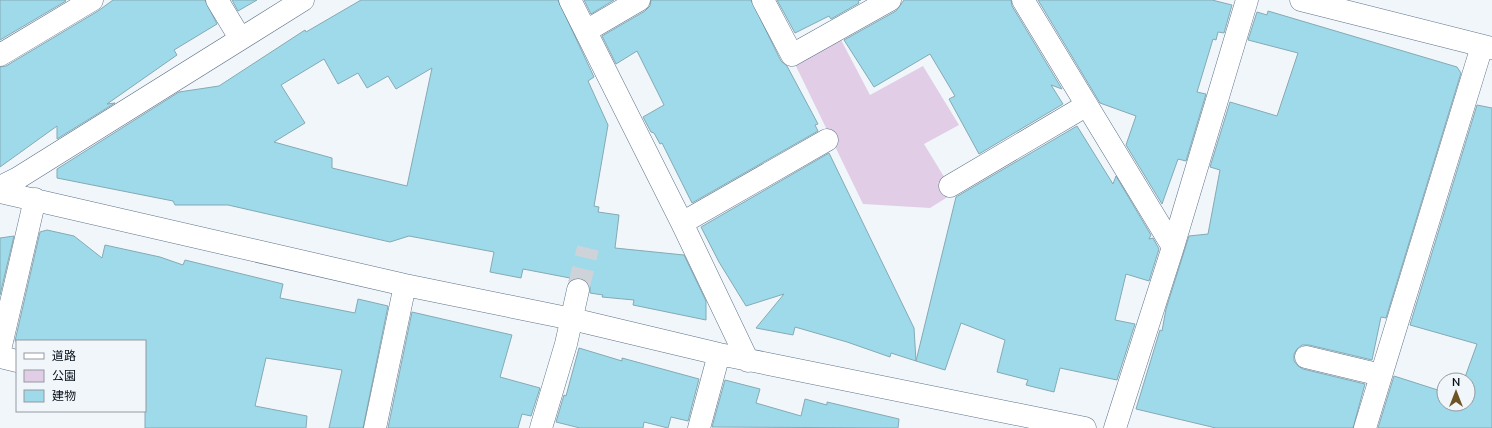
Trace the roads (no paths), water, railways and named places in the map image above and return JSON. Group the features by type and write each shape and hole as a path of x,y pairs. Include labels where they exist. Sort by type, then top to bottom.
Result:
{"street":[{"path":"0,55 92,0"},
{"path":"217,0 240,38"},
{"path":"0,187 18,178 303,0"},
{"path":"570,0 682,223 748,361"},
{"path":"586,31 639,0"},
{"path":"763,0 792,55 890,0"},
{"path":"1023,0 1173,247"},
{"path":"1115,428 1173,247 1247,0"},
{"path":"1301,0 1487,47 1365,428"},
{"path":"950,186 1087,105"},
{"path":"682,223 827,140"},
{"path":"0,192 406,285 572,319 748,361 1085,428"},
{"path":"0,350 35,199"},
{"path":"375,428 406,285"},
{"path":"541,428 572,319 578,290"},
{"path":"699,428 719,354"},
{"path":"0,357 16,361"},
{"path":"1306,357 1381,375"}],"tunnel":[{"path":"578,290 588,248"}]}
